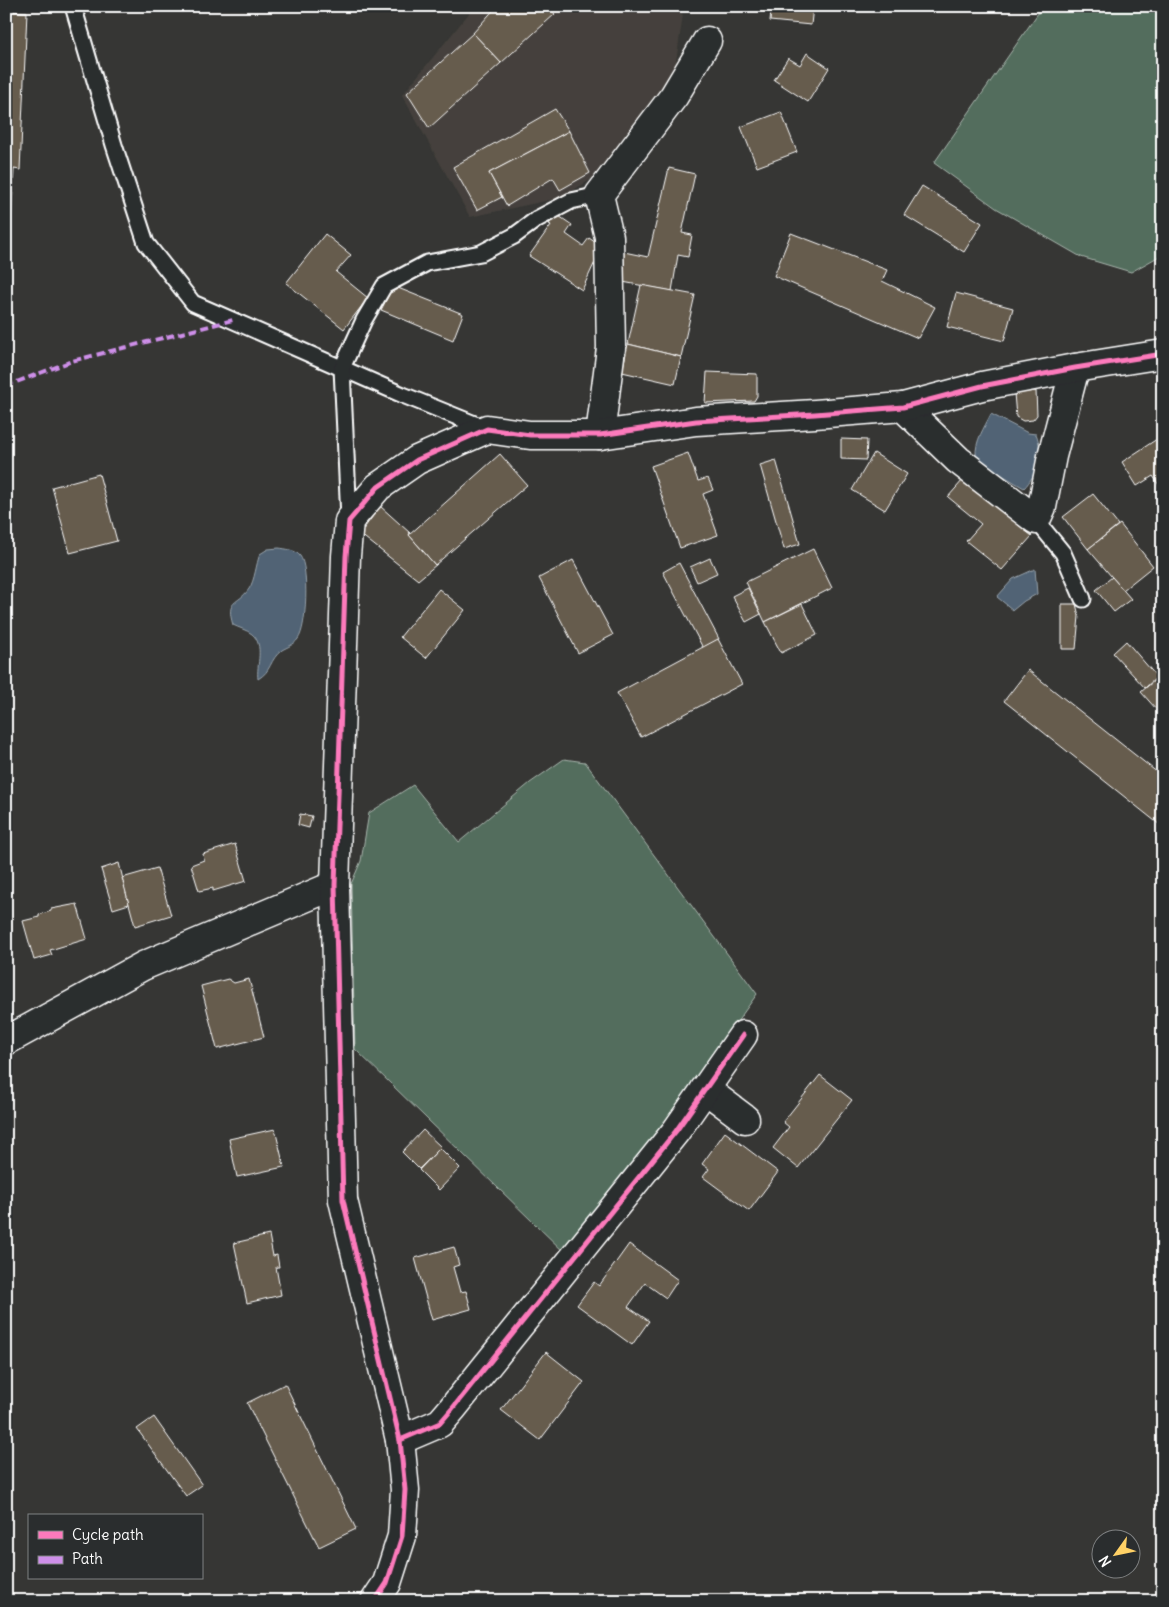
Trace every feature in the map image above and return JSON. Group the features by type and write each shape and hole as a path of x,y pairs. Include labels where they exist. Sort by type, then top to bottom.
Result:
{"street":[{"path":"600,435 611,348 609,238 598,195 674,96 707,41"},
{"path":"375,1601 387,1583 402,1536 405,1490 400,1440 343,1200 335,885 346,556 349,521 378,487 417,460 487,429 530,436 600,435 696,421 903,407 982,386 1075,368 1163,354"},
{"path":"903,407 958,460 1036,520 1042,507 1052,456 1075,368"},
{"path":"6,1041 143,966 335,885"},
{"path":"400,1440 440,1424 676,1131 743,1035"},
{"path":"705,1089 745,1119"}],"lane":[{"path":"73,6 111,135 146,243 193,303 403,395 487,429"},
{"path":"349,521 342,368 364,320 384,286 427,263 480,253 514,236 537,219 571,201 598,195"},
{"path":"1036,520 1064,553 1083,599"}],"shaded area":[{"path":"475,6 673,6 683,15 674,75 592,179 560,198 470,217 402,95"}],"green space":[{"path":"1043,6 1163,6 1163,254 1131,272 1081,257 996,208 934,163"},
{"path":"564,759 585,762 757,994 569,1257 355,1049 351,884 361,861 369,813 413,785 459,842 530,783"}],"water":[{"path":"991,414 1028,433 1036,434 1039,448 1038,463 1029,483 1024,488 987,466 976,456 978,440"},
{"path":"279,548 296,552 303,562 306,584 305,611 298,639 278,654 263,676 258,679 258,644 252,634 233,625 231,611 234,603 249,589 260,554 268,549"},
{"path":"1035,569 1037,594 1013,610 997,597 1013,579"}],"building":[{"path":"497,6 547,6 555,14 501,63 473,33"},
{"path":"760,6 813,6 811,25 770,21 771,11 760,10"},
{"path":"6,11 27,12 20,170 14,169 7,303"},
{"path":"473,33 501,63 429,128 407,93"},
{"path":"807,53 829,68 808,102 774,80 788,58 800,65"},
{"path":"555,109 569,131 489,173 502,197 477,210 453,167"},
{"path":"781,112 797,152 757,167 741,127"},
{"path":"569,131 590,173 560,190 553,178 507,206 489,173"},
{"path":"669,168 695,174 682,233 692,235 688,257 678,255 672,291 617,281 624,252 648,257"},
{"path":"922,186 982,223 964,252 904,215"},
{"path":"556,214 572,225 566,234 583,246 589,238 602,247 582,290 529,256 551,225 549,224"},
{"path":"791,233 887,270 882,281 935,307 918,338 774,276"},
{"path":"325,234 351,255 336,272 368,298 344,329 286,283"},
{"path":"641,285 695,295 681,357 628,344"},
{"path":"393,286 463,314 453,340 381,310"},
{"path":"956,293 1013,308 1004,341 947,327"},
{"path":"628,344 681,357 675,384 622,372"},
{"path":"707,372 757,374 757,396 754,401 705,403"},
{"path":"1036,391 1037,415 1033,420 1023,421 1016,417 1014,393"},
{"path":"1163,435 1163,491 1153,476 1137,486 1122,462"},
{"path":"841,439 867,440 866,460 841,459"},
{"path":"688,453 698,481 708,478 713,490 703,494 718,535 680,548 651,466"},
{"path":"874,453 907,474 885,510 852,490"},
{"path":"500,454 527,485 435,565 409,535"},
{"path":"776,460 800,544 784,549 760,465"},
{"path":"99,474 117,541 70,553 52,487"},
{"path":"963,480 1032,536 1002,570 966,541 981,524 948,497"},
{"path":"1093,494 1118,525 1088,549 1063,517"},
{"path":"380,506 410,533 409,535 435,565 437,564 418,580 360,534"},
{"path":"1120,524 1153,566 1123,590 1088,549"},
{"path":"813,549 832,588 765,622 746,582"},
{"path":"710,558 717,573 697,582 690,567"},
{"path":"573,560 613,635 578,653 539,578"},
{"path":"679,563 719,639 703,648 663,572"},
{"path":"1112,577 1131,599 1114,612 1096,590"},
{"path":"748,588 761,614 746,622 732,596"},
{"path":"439,589 465,610 426,658 400,637"},
{"path":"802,604 817,635 781,653 765,622"},
{"path":"1062,604 1076,604 1079,616 1076,649 1062,649"},
{"path":"718,639 742,684 641,737 617,693"},
{"path":"1126,641 1157,677 1145,688 1113,653"},
{"path":"1028,670 1163,777 1163,820 1160,825 1004,701"},
{"path":"1163,673 1163,705 1157,710 1141,692"},
{"path":"300,814 312,816 309,828 298,825"},
{"path":"235,844 246,881 213,891 213,888 199,891 191,865 204,860 203,854"},
{"path":"119,863 129,904 113,909 101,869"},
{"path":"157,868 171,915 135,926 122,878"},
{"path":"77,904 87,939 50,950 52,955 34,960 23,921 39,917 39,915 51,911 51,909"},
{"path":"228,979 234,983 249,979 264,1037 217,1049 201,986"},
{"path":"820,1075 852,1100 798,1168 773,1148 789,1127 783,1122"},
{"path":"275,1129 284,1167 237,1177 229,1139"},
{"path":"423,1130 441,1147 419,1169 402,1152"},
{"path":"725,1132 778,1172 749,1211 703,1177 709,1169 702,1164"},
{"path":"440,1148 460,1168 439,1190 419,1170"},
{"path":"269,1235 273,1256 277,1255 279,1267 276,1267 281,1295 247,1303 234,1243"},
{"path":"629,1244 678,1280 666,1298 645,1283 628,1307 649,1321 632,1345 577,1305 594,1282 599,1286"},
{"path":"454,1247 459,1265 453,1267 460,1292 466,1291 471,1309 432,1320 415,1258"},
{"path":"546,1352 584,1382 540,1440 501,1410"},
{"path":"285,1384 356,1529 319,1547 247,1403"},
{"path":"154,1417 202,1485 186,1496 137,1429"}],"marked path":[{"path":"6,386 72,361 233,320"}],"cycle path":[{"path":"375,1601 387,1583 402,1536 405,1490 400,1440 343,1200 335,885 346,556 349,521 378,487 417,460 487,429 530,435 600,435 696,421 903,407 982,386 1075,368 1163,354"},
{"path":"400,1440 440,1423 452,1409 676,1131 743,1035"}]}
